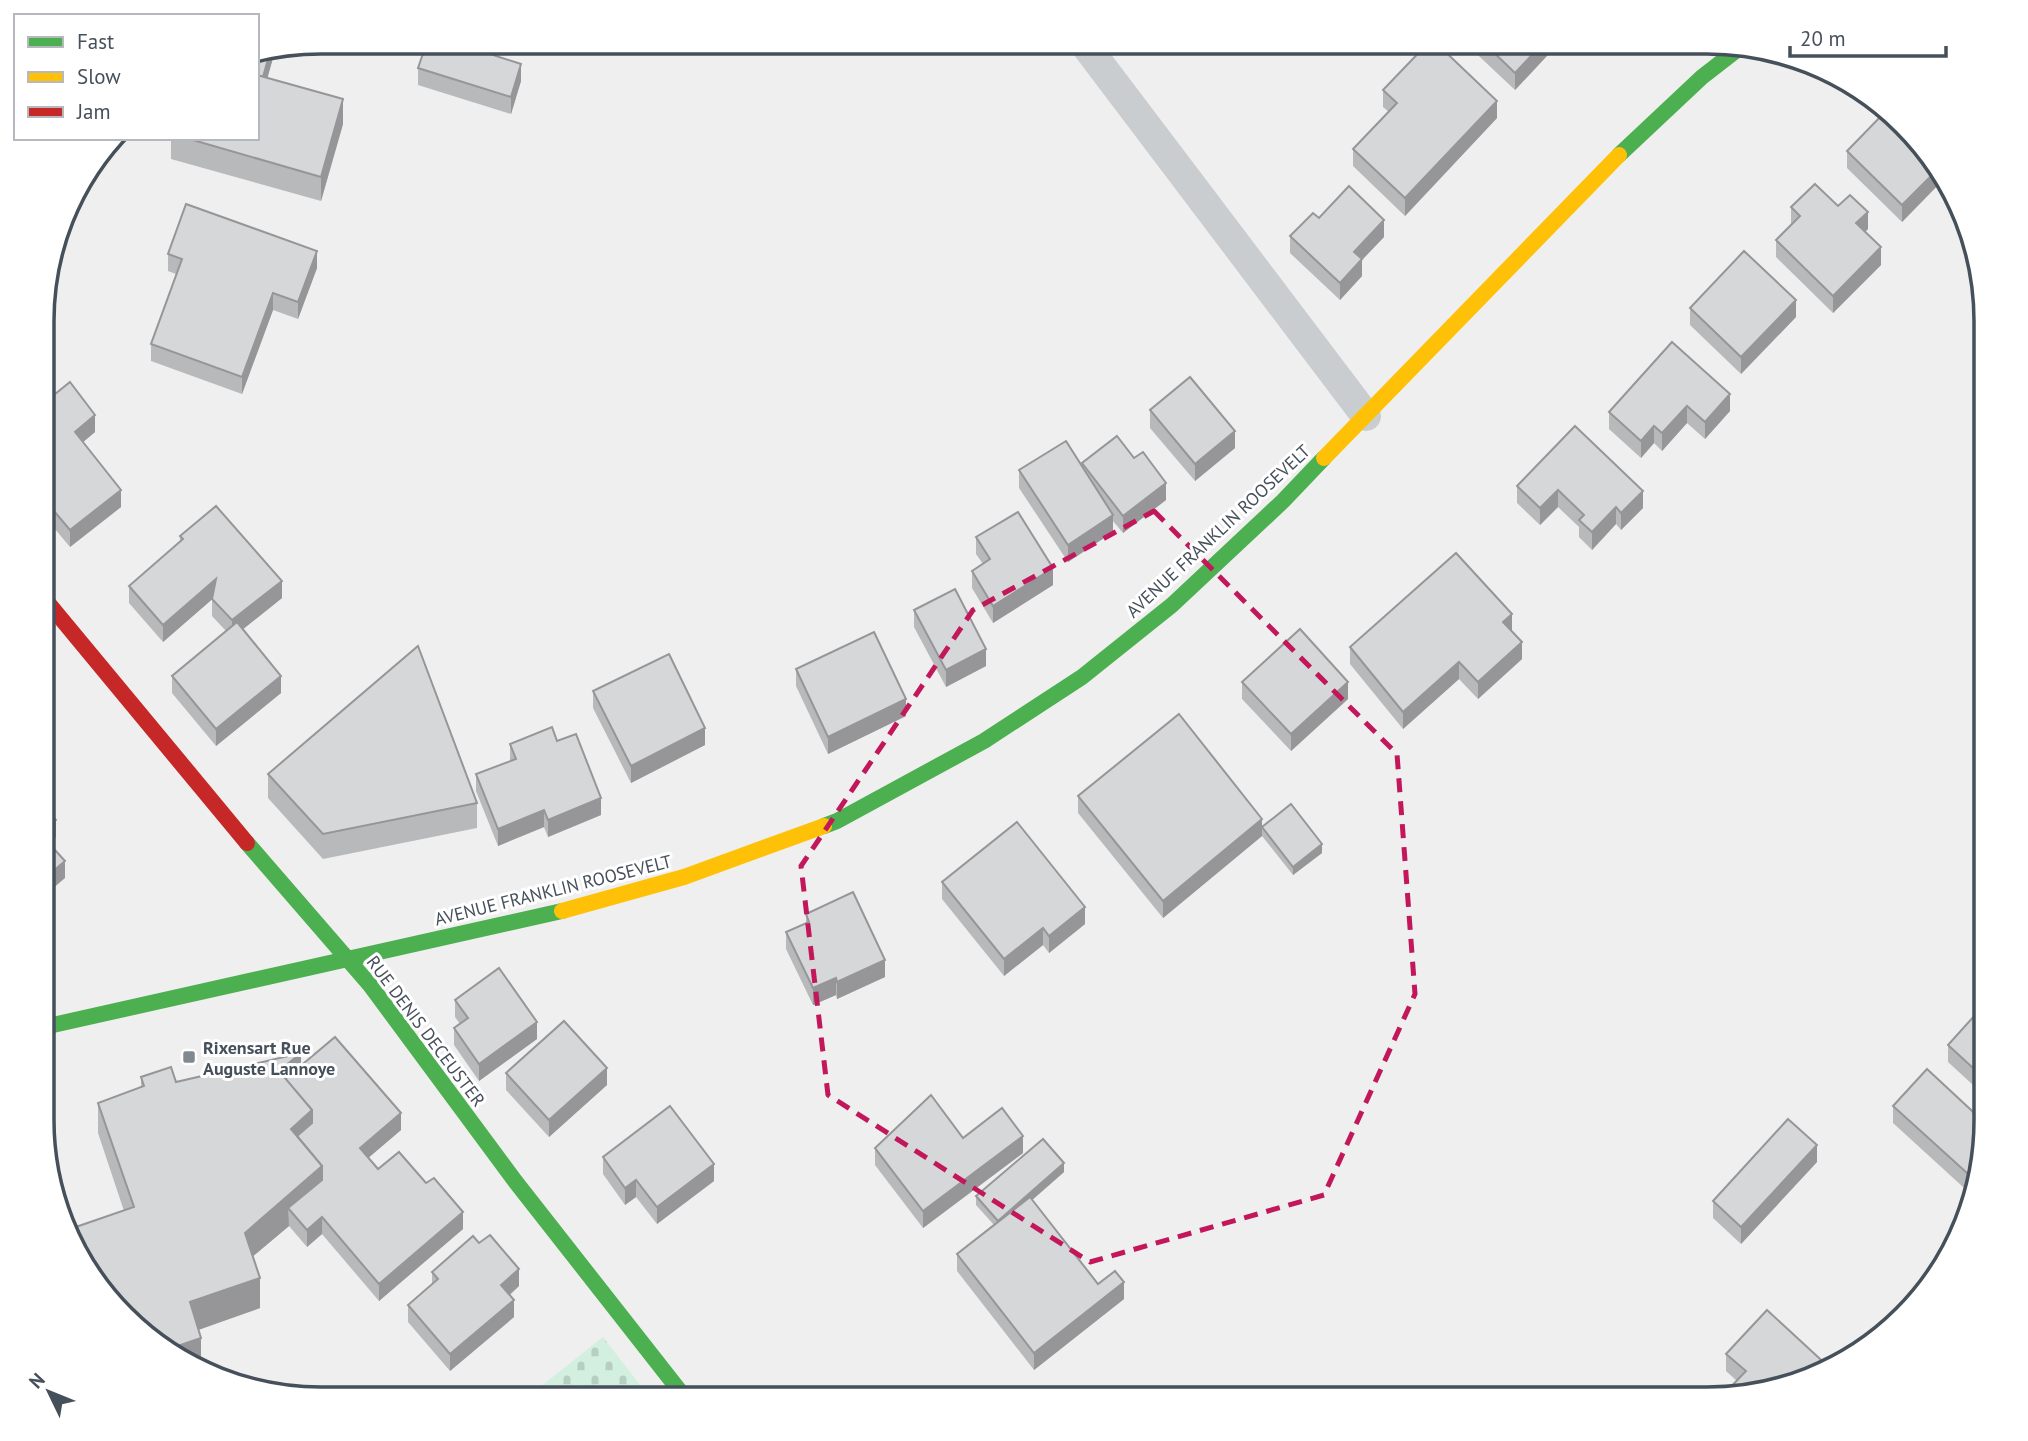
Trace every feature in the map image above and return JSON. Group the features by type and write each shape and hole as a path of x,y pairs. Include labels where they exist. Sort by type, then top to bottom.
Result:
{"main road":[{"name":"AVENUE FRANKLIN ROOSEVELT","path":"54,1025 566,910 684,877 837,821 984,741 1082,677 1172,605 1283,501 1618,156 1702,77 1730,56"},
{"name":"RUE DENIS DECEUSTER","path":"54,610 251,848 370,985 515,1181 677,1387"}],"lane":[{"path":"1092,54 1366,416"}],"highlighted area":[{"path":"1154,511 1397,754 1415,994 1324,1195 1090,1262 828,1095 801,866 973,610"}],"green space":[{"path":"603,1337 642,1387 540,1387"}],"building":[{"path":"423,54 490,54 521,64 511,97 418,68"},
{"path":"1418,54 1448,54 1497,101 1405,198 1353,149 1397,103 1383,90"},
{"path":"1495,54 1533,54 1515,73"},
{"path":"268,59 263,77 259,76 259,61"},
{"path":"259,76 343,99 321,177 193,140 259,140"},
{"path":"1880,117 1908,145 1931,176 1902,205 1847,151"},
{"path":"1815,184 1838,206 1850,195 1868,212 1856,223 1881,247 1833,296 1776,240 1800,216 1791,207"},
{"path":"1349,186 1384,220 1354,252 1362,259 1340,283 1290,236 1313,213 1319,218"},
{"path":"186,204 317,251 298,302 273,293 242,377 151,344 182,259 168,254"},
{"path":"1744,251 1796,300 1741,357 1690,308"},
{"path":"1672,342 1730,394 1705,422 1687,406 1662,433 1654,426 1641,441 1609,412"},
{"path":"1190,377 1235,431 1195,464 1150,410"},
{"path":"70,382 95,415 75,432 121,490 70,530 54,511 54,395"},
{"path":"1575,426 1643,491 1621,513 1616,507 1592,532 1579,520 1584,515 1558,490 1540,508 1517,486"},
{"path":"1117,436 1134,458 1143,452 1166,483 1123,516 1082,463"},
{"path":"1066,441 1113,515 1068,545 1019,470"},
{"path":"216,506 282,581 232,620 212,599 216,579 163,625 129,586 183,539 180,536"},
{"path":"1018,512 1053,568 993,606 972,571 990,559 976,537"},
{"path":"1456,553 1512,614 1503,622 1522,642 1478,682 1459,662 1403,712 1350,647"},
{"path":"955,589 986,649 946,670 914,610"},
{"path":"237,622 281,676 216,729 172,676"},
{"path":"1300,629 1348,682 1291,734 1242,682"},
{"path":"874,632 906,699 828,737 796,669"},
{"path":"418,646 477,803 323,834 268,774"},
{"path":"669,654 705,728 631,766 593,691"},
{"path":"1179,714 1262,819 1163,901 1078,796"},
{"path":"552,727 557,741 576,734 601,798 548,820 544,810 498,829 476,774 516,759 510,744"},
{"path":"1291,804 1322,844 1293,867 1262,827"},
{"path":"1017,822 1085,907 1049,936 1043,928 1004,959 942,882"},
{"path":"54,849 65,861 54,870"},
{"path":"853,892 885,960 837,982 836,978 813,988 786,932 809,922 806,914"},
{"path":"499,968 537,1022 479,1064 454,1028 468,1018 455,1000"},
{"path":"1974,1016 1974,1069 1948,1045"},
{"path":"564,1021 607,1068 549,1120 506,1073"},
{"path":"335,1037 401,1113 360,1148 378,1169 399,1152 426,1183 434,1178 463,1212 379,1284 322,1217 307,1230 288,1208 322,1180 322,1166 297,1136 312,1123 312,1110 285,1079"},
{"path":"301,1053 279,1071 312,1110 291,1129 322,1166 245,1233 260,1278 190,1302 201,1338 179,1346 145,1321 120,1296 90,1254 77,1227 134,1207 98,1103 144,1086 141,1077 171,1067 176,1082"},
{"path":"1927,1069 1974,1113 1968,1174 1893,1106"},
{"path":"931,1095 963,1138 1002,1108 1023,1136 923,1211 875,1148"},
{"path":"670,1106 714,1164 657,1207 636,1180 625,1188 603,1157"},
{"path":"1788,1119 1817,1145 1741,1227 1713,1201"},
{"path":"1043,1139 1064,1163 998,1221 976,1196"},
{"path":"1030,1197 1098,1284 1115,1271 1124,1282 1034,1353 957,1254"},
{"path":"490,1235 519,1269 501,1285 514,1300 450,1354 408,1305 438,1279 432,1272 473,1236 479,1243"},
{"path":"1767,1310 1822,1360 1776,1378 1732,1385 1746,1371 1726,1354"}],"traffic: fast":[{"path":"1619,155 1702,77 1730,56"},
{"path":"824,826 984,741 1082,677 1172,605 1283,501 1324,458"},
{"path":"247,843 370,985 515,1181 677,1387"},
{"path":"54,1025 562,911"}],"traffic: slow":[{"path":"1324,458 1619,155"},
{"path":"562,911 684,877 824,826"}],"traffic: jam":[{"path":"54,610 247,843"}],"place":[{"name":"Rixensart Rue Auguste Lannoye","path":"189,1057"}]}
